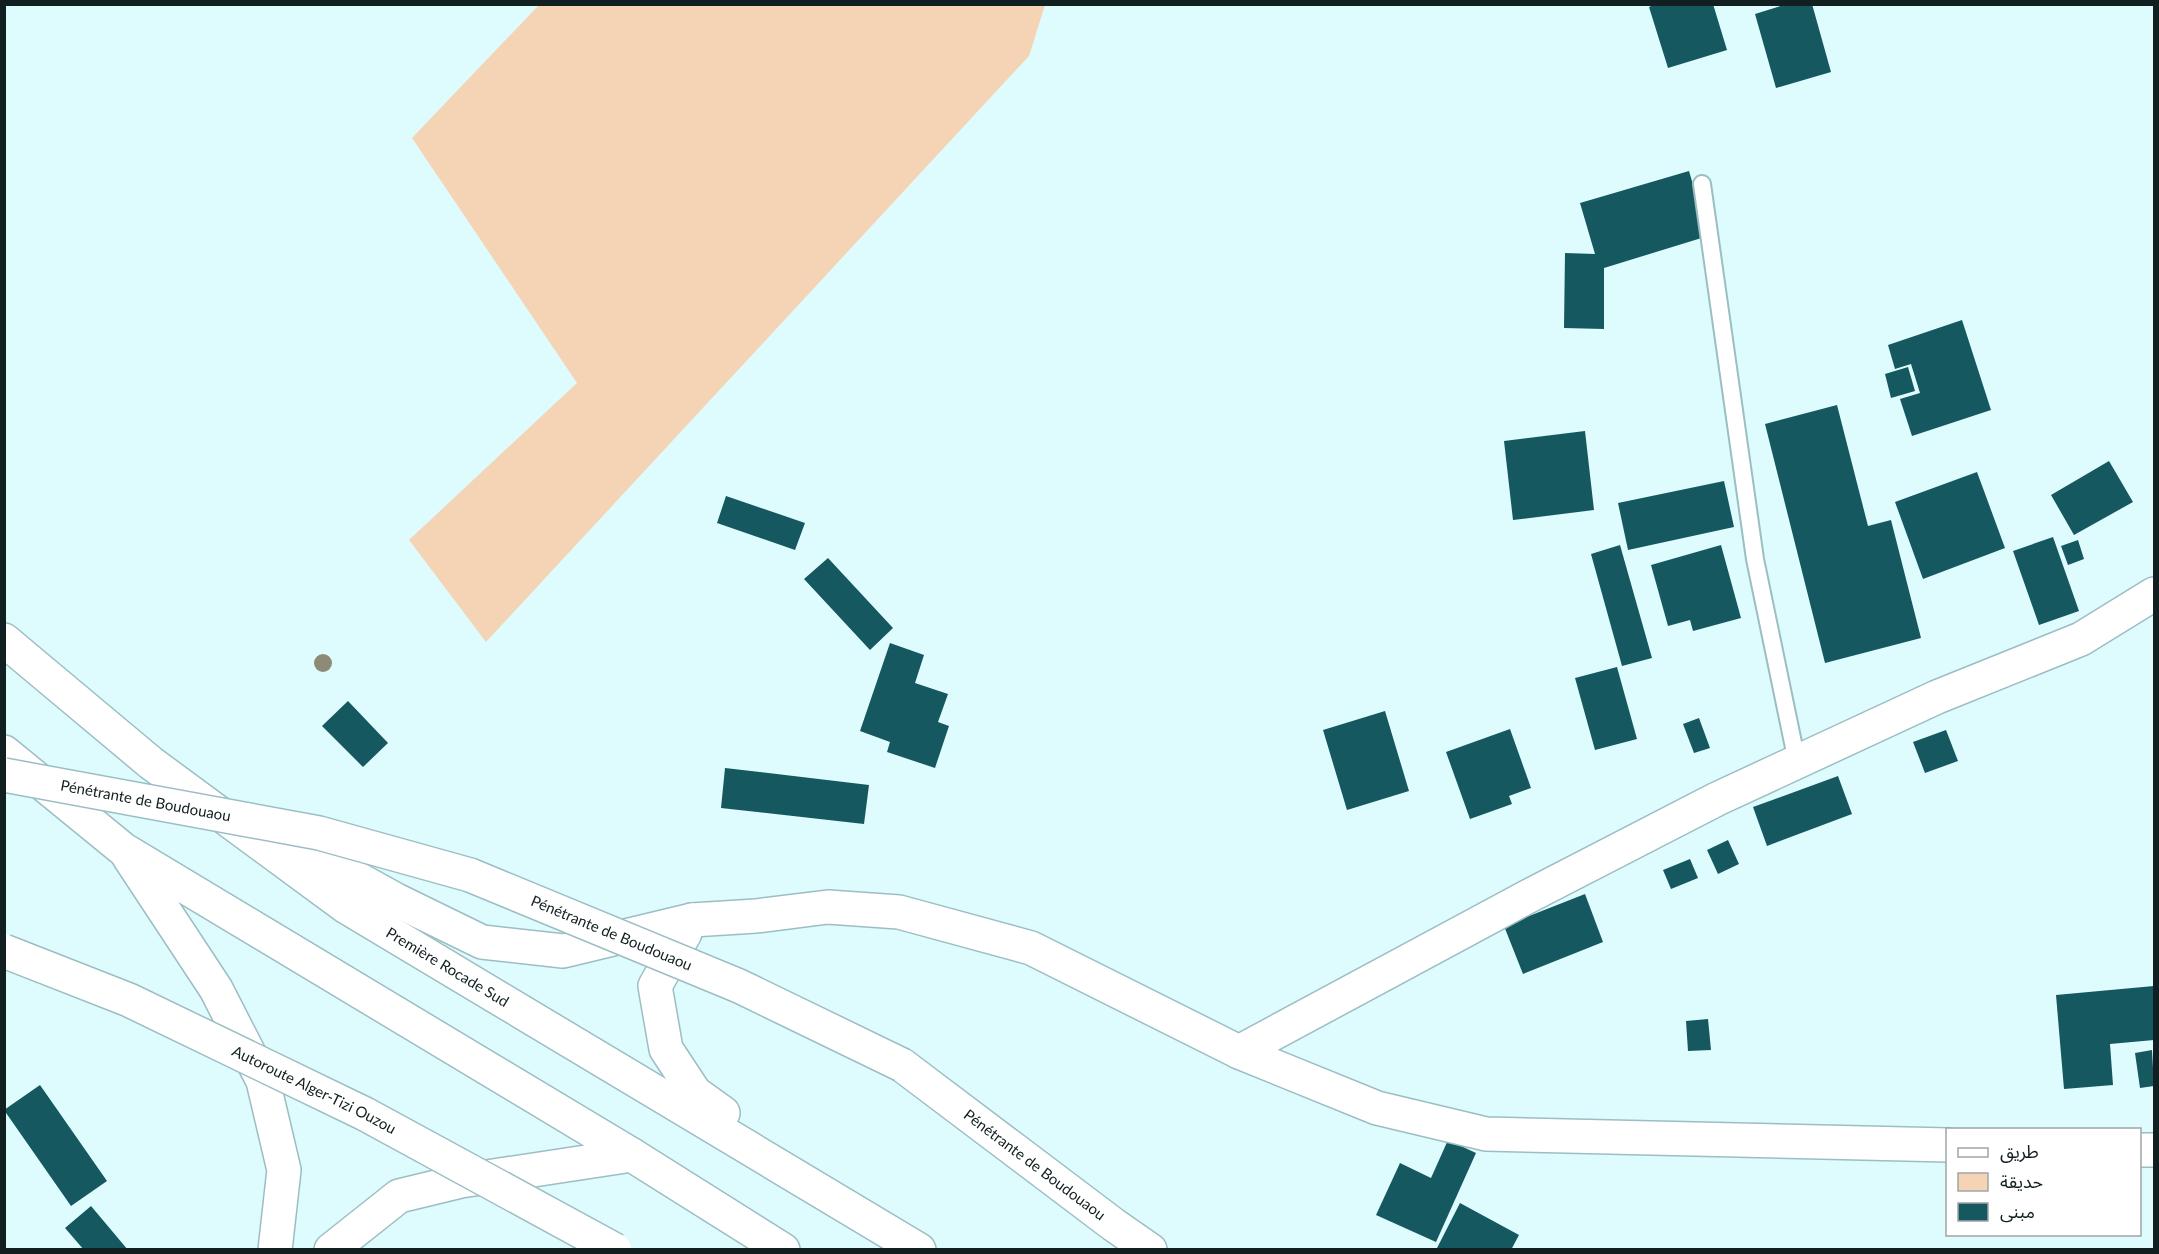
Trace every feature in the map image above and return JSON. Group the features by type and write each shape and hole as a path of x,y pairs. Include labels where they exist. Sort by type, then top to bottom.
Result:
{"main road":[{"path":"1239,1052 1527,897 1717,799 1937,697 2081,639 2154,594"},
{"name":"Première Rocade Sud","path":"4,640 151,763 345,906 919,1250"},
{"path":"4,752 124,850 632,1155 783,1250"},
{"path":"151,763 396,900 482,942 563,951 692,920 756,916 828,907 898,912 1031,948 1239,1052 1377,1108 1486,1134 1946,1145"},
{"name":"Pénétrante de Boudouaou","path":"4,775 319,833 470,875 739,986 902,1065 1104,1218 1150,1250"},
{"path":"124,850 216,989 263,1081 284,1170 275,1250"},
{"path":"692,920 655,986 666,1049 695,1093 879,1224"},
{"name":"Autoroute Alger-Tizi Ouzou","path":"4,951 129,1000 354,1109 615,1250"},
{"path":"332,1250 399,1196 461,1181 632,1155"}],"lane":[{"path":"1702,184 1755,559 1797,762"}],"green space":[{"path":"539,5 1045,5 1029,56 486,642 409,540 577,383 412,138"}],"building":[{"path":"1656,4 1713,4 1727,50 1668,68 1649,7"},
{"path":"1787,4 1812,4 1831,72 1776,88 1755,14"},
{"path":"1689,171 1708,236 1604,268 1604,329 1564,328 1565,253 1595,254 1580,203"},
{"path":"1962,320 1991,410 1912,436 1900,399 1920,393 1911,364 1895,369 1888,345"},
{"path":"1908,367 1915,391 1891,398 1885,374"},
{"path":"1837,405 1868,526 1891,520 1921,638 1825,663 1765,424"},
{"path":"1585,431 1594,510 1513,520 1504,441"},
{"path":"2109,461 2133,502 2074,535 2051,495"},
{"path":"1977,472 2005,548 1923,579 1895,502"},
{"path":"1724,481 1734,527 1628,550 1618,503"},
{"path":"726,496 805,523 795,550 717,523"},
{"path":"2053,537 2079,611 2039,625 2013,551"},
{"path":"2078,540 2084,559 2068,565 2061,546"},
{"path":"1620,545 1652,658 1622,666 1591,554"},
{"path":"1721,545 1741,618 1693,631 1690,620 1668,626 1651,565"},
{"path":"828,558 893,628 870,650 804,579"},
{"path":"890,643 924,655 915,683 948,694 938,722 949,726 935,768 887,752 890,742 860,731"},
{"path":"1617,667 1637,739 1595,750 1575,678"},
{"path":"348,701 388,743 363,767 322,726"},
{"path":"1385,711 1409,791 1347,810 1323,730"},
{"path":"1699,718 1710,748 1694,753 1683,724"},
{"path":"1510,729 1531,788 1509,796 1512,804 1470,819 1446,752"},
{"path":"1946,730 1958,761 1925,773 1913,742"},
{"path":"725,768 869,785 864,824 721,808"},
{"path":"1838,776 1852,814 1767,846 1753,807"},
{"path":"1728,840 1739,864 1718,874 1707,850"},
{"path":"1690,859 1698,878 1671,889 1663,870"},
{"path":"1585,894 1603,942 1523,974 1504,926"},
{"path":"2154,986 2154,1040 2110,1044 2113,1085 2064,1089 2056,995"},
{"path":"1708,1019 1711,1050 1688,1051 1686,1021"},
{"path":"2152,1050 2154,1086 2140,1088 2135,1053"},
{"path":"40,1085 107,1181 71,1206 4,1110"},
{"path":"1448,1140 1476,1153 1436,1242 1376,1215 1400,1163 1431,1178"},
{"path":"1460,1203 1519,1235 1511,1250 1436,1250"},
{"path":"91,1206 128,1250 84,1250 65,1228"}]}
